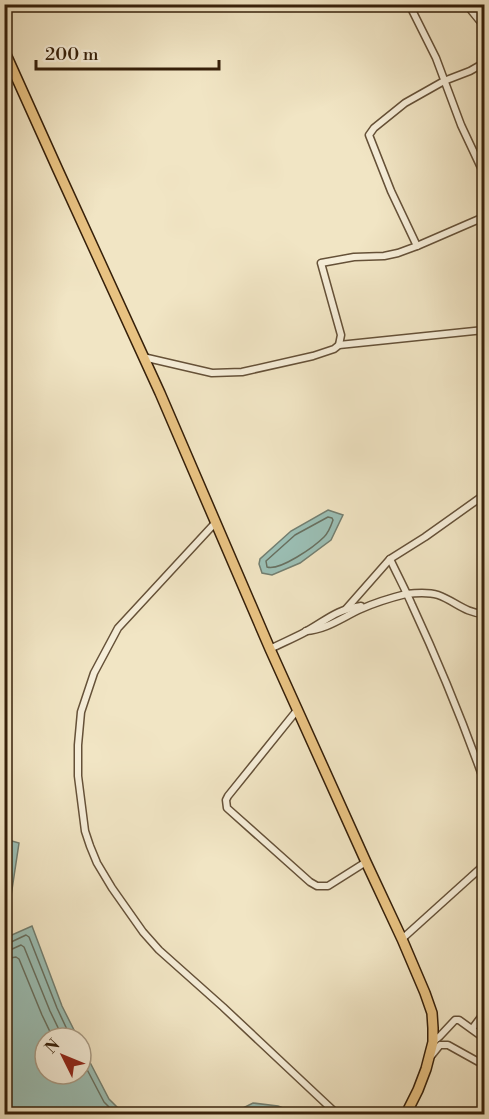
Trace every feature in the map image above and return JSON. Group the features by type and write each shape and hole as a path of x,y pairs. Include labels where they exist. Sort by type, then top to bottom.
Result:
{"main road":[{"path":"6,56 143,357 270,649 425,993 432,1013 433,1042 418,1090 406,1114"}],"street":[{"path":"409,4 436,58 461,125 484,174"},
{"path":"466,4 484,26"},
{"path":"417,246 391,191 369,135 374,128 405,103 444,81 484,63"},
{"path":"339,345 341,335 321,263 398,253 484,217"},
{"path":"143,357 212,373 242,372 313,356 339,345 484,330"},
{"path":"346,609 390,559 484,495"},
{"path":"216,522 118,628 94,673 81,712 78,745 78,776 85,831 97,863 112,888 143,932 159,950 337,1114"},
{"path":"390,559 462,721 484,782"},
{"path":"306,631 317,630 364,607 407,594 433,594 465,610 484,614"},
{"path":"270,649 332,615 346,609 364,607"},
{"path":"298,709 228,796 227,808 301,875 317,886 328,886 366,862"},
{"path":"402,939 484,865"},
{"path":"472,1029 484,1013"},
{"path":"433,1042 455,1020 459,1020 484,1038"},
{"path":"429,1057 444,1044 484,1065"}],"water":[{"path":"328,510 343,515 331,540 300,563 272,575 262,573 260,559 291,531"},
{"path":"5,839 19,843 10,903 5,901"},
{"path":"32,926 62,1006 72,1026 33,1026 33,1086 93,1086 93,1068 109,1099 124,1114 5,1114 5,938"},
{"path":"253,1103 278,1106 299,1114 231,1114"}]}
